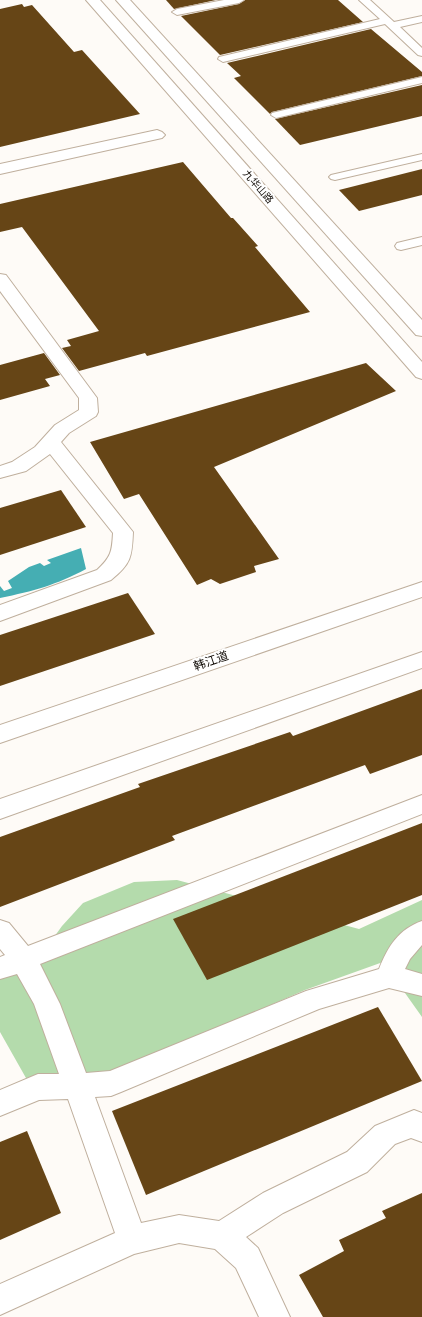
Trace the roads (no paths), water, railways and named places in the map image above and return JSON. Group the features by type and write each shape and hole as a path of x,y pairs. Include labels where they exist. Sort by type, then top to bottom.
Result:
{"street":[{"name":"九华山路","path":"93,0 422,373"},
{"path":"123,0 422,331"},
{"path":"0,169 157,135"},
{"path":"0,279 88,398 89,412 62,429 42,451 19,467 0,472"},
{"path":"0,613 104,575 118,564 122,550 123,532 50,442"},
{"name":"韩江道","path":"0,734 422,589"},
{"path":"0,808 422,660"},
{"path":"12,963 422,804"},
{"path":"0,931 12,963 41,990 60,1035 132,1240"},
{"path":"389,977 394,963 401,952 413,936 422,932"},
{"path":"0,1103 38,1088 110,1083 315,999 389,977 422,985"},
{"path":"222,1236 273,1203 357,1162 385,1135 414,1123 422,1129"},
{"path":"0,1300 132,1240 179,1229 222,1236 247,1258 275,1317"}],"lane":[{"path":"177,12 239,0"},
{"path":"364,0 422,53"},
{"path":"222,59 390,23 422,19"},
{"path":"276,115 422,80"},
{"path":"335,177 422,157"},
{"path":"401,246 422,241"}],"water":[{"path":"81,548 86,569 44,587 0,598 0,586 4,591 12,588 8,581 29,567 40,563 44,566 51,563 47,560"}]}
